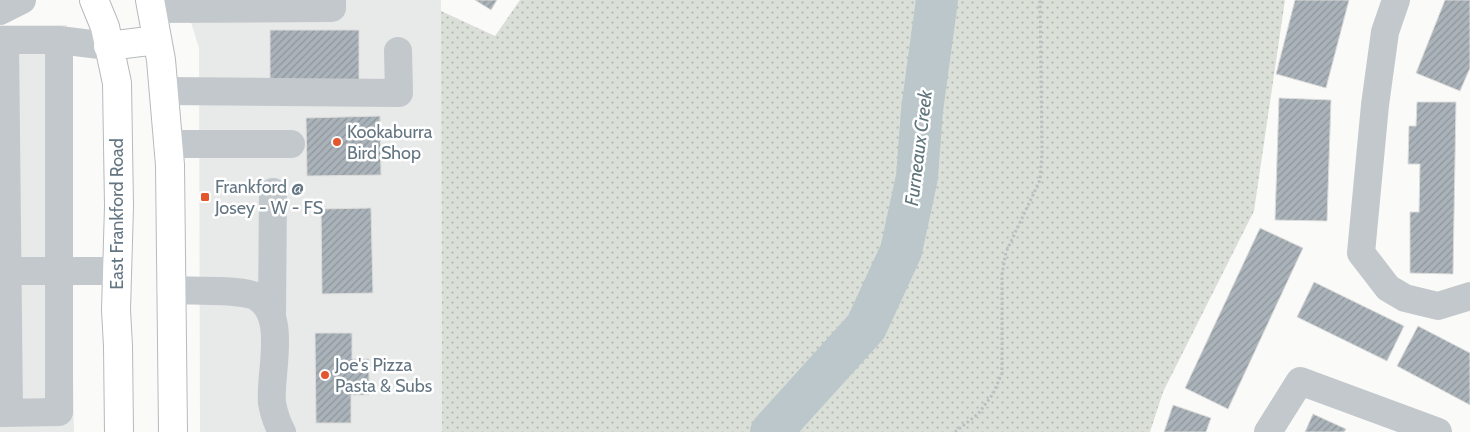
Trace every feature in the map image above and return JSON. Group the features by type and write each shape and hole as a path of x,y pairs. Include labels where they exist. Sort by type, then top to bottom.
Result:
{"main road":[{"name":"East Frankford Road","path":"94,0 105,27 116,83 119,206 116,310 119,432"},
{"path":"151,5 161,60 170,165 173,432"},
{"path":"108,46 157,40"}],"lane":[{"path":"0,11 22,0"},
{"path":"151,5 191,4 332,8 332,0"},
{"path":"1396,0 1385,32 1374,105 1362,253 1388,288 1405,298 1438,306 1470,296"},
{"path":"59,40 59,412 4,413 2,40 59,40 108,46"},
{"path":"164,91 399,93 398,51"},
{"path":"168,144 291,144"},
{"path":"273,192 272,316 275,331 272,402 275,417 282,432"},
{"path":"4,270 117,271"},
{"path":"171,290 242,292 255,296 265,304 272,316"},
{"path":"1268,432 1300,381 1438,432"}],"path":[{"path":"955,432 978,414 992,394 1002,372 1002,274 1006,252 1040,180 1042,153 1040,0"}],"shaded area":[{"path":"184,0 441,0 442,432 200,432 199,48"},
{"path":"520,0 1285,0 1254,211 1163,392 1150,432 442,432 441,11 495,36"},
{"path":"0,25 67,25 74,432 0,432"}],"building":[{"path":"475,0 497,0 491,10"},
{"path":"1295,0 1349,0 1326,88 1276,74"},
{"path":"1445,0 1470,0 1470,68 1460,91 1416,73"},
{"path":"270,30 359,30 359,81 270,81"},
{"path":"1279,98 1331,100 1327,221 1275,220"},
{"path":"1417,102 1456,102 1453,274 1410,273 1410,212 1419,212 1420,164 1408,164 1409,126 1416,126"},
{"path":"380,116 381,175 307,176 306,118"},
{"path":"371,208 373,293 322,294 321,209"},
{"path":"1260,228 1303,248 1228,409 1185,388"},
{"path":"1314,282 1404,326 1387,361 1297,317"},
{"path":"1418,326 1470,353 1470,405 1397,366"},
{"path":"315,333 352,333 352,359 369,359 369,395 351,395 351,423 316,423"},
{"path":"1173,405 1211,418 1206,432 1164,432"},
{"path":"1313,414 1346,429 1344,432 1305,432"}],"waterway":[{"name":"Furneaux Creek","path":"771,432 866,327 901,251 917,177 922,110 937,0"}],"place":[{"name":"Kookaburra Bird Shop","path":"337,142"},
{"name":"Frankford @ Josey - W - FS","path":"205,197"},
{"name":"Joe's Pizza Pasta & Subs","path":"325,375"}]}
